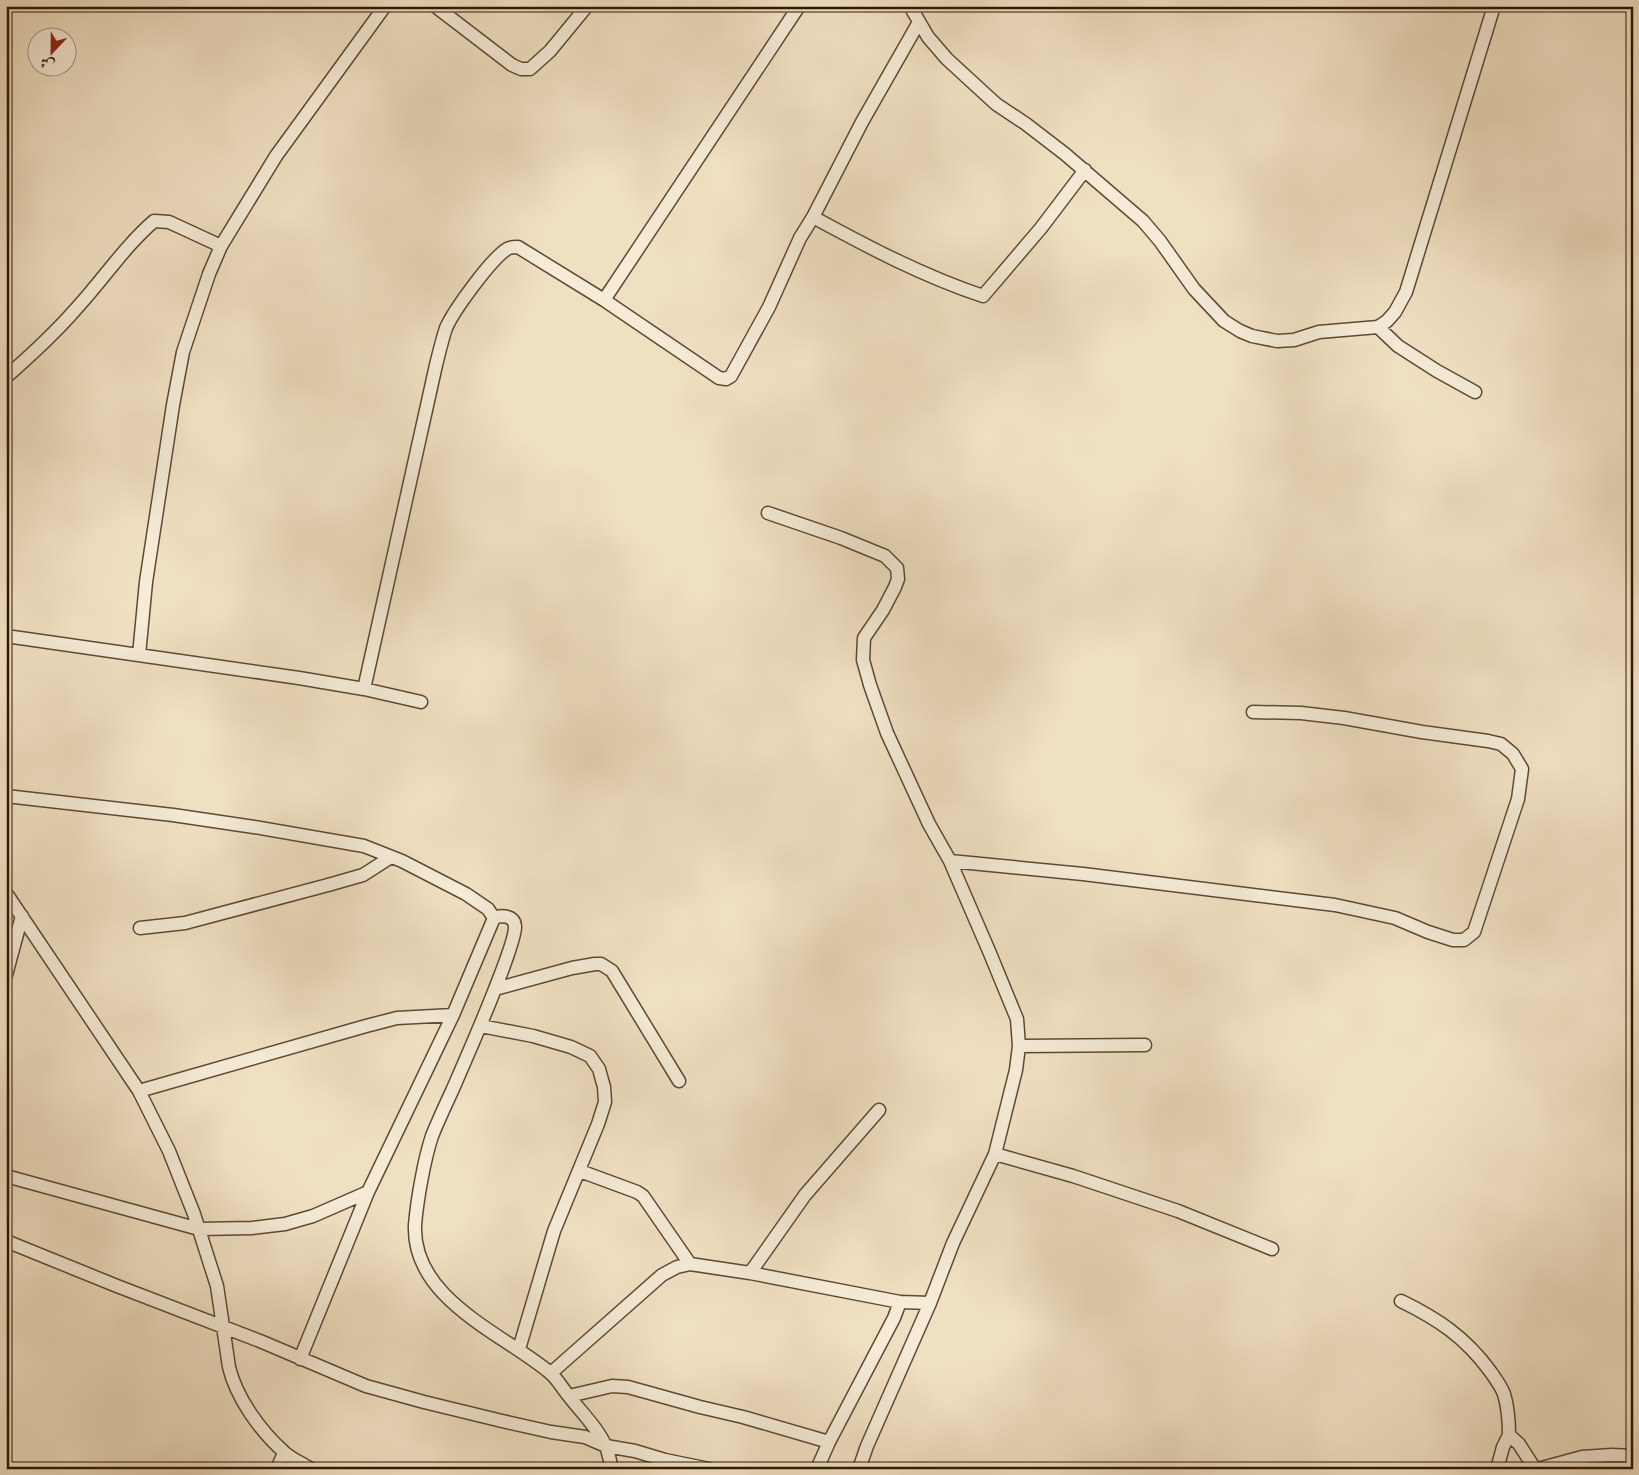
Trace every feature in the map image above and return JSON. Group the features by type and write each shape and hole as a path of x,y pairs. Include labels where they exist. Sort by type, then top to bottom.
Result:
{"street":[{"path":"138,654 146,582 174,396 183,352 209,274 221,246 276,156 385,6"},
{"path":"436,6 512,65 521,69 530,69 550,52 586,6"},
{"path":"604,300 799,6"},
{"path":"910,6 928,37 947,59 996,104 1026,124 1085,170 1143,220 1194,289 1224,321 1252,336 1277,341 1294,340 1319,332 1378,326 1387,321 1394,312 1406,292 1494,6"},
{"path":"364,689 430,386 447,327 487,269 508,248 518,247 604,300 719,378 726,379 731,376 743,357 800,238 813,217 862,122 919,22"},
{"path":"813,217 889,258 949,285 983,296 1041,228 1085,170"},
{"path":"6,377 26,360 75,310 138,234 154,220 169,222 221,246"},
{"path":"1378,326 1398,346 1475,392"},
{"path":"768,512 884,556 897,568 898,578 896,587 864,638 863,660 887,733 929,824 950,861 1017,1019 1019,1046 1016,1070 995,1154 953,1243 930,1303 867,1446 859,1469"},
{"path":"6,636 138,654 364,689 421,702"},
{"path":"950,861 1083,874 1334,905 1395,918 1453,940 1464,940 1474,932 1518,799 1522,769 1513,754 1501,744 1488,741 1422,732 1344,718 1301,713 1253,712"},
{"path":"6,796 131,810 254,827 364,846 391,856 466,894 488,909 494,918"},
{"path":"140,928 185,923 328,886 363,874 391,856"},
{"path":"6,894 139,1091 169,1151 200,1229 217,1286 231,1378 238,1392 254,1419 284,1453 310,1469"},
{"path":"6,975 22,916"},
{"path":"494,918 507,916 514,921 513,937 481,1026 432,1137 415,1227 420,1260 433,1283 478,1323 519,1349 551,1373 606,1446 612,1469"},
{"path":"300,1359 368,1192 453,1015 494,918"},
{"path":"495,989 572,968 601,964 612,971 679,1081"},
{"path":"139,1091 397,1018 424,1015 453,1015"},
{"path":"481,1026 533,1036 571,1047 590,1056 599,1070 604,1087 605,1102 580,1171 554,1231 519,1349"},
{"path":"1019,1046 1145,1045"},
{"path":"750,1273 805,1196 879,1110"},
{"path":"995,1154 1073,1176 1178,1210 1272,1249"},
{"path":"580,1171 637,1192 643,1196 690,1264"},
{"path":"6,1176 200,1229 252,1228 285,1224 313,1216 368,1192"},
{"path":"6,1241 224,1327 366,1386 502,1421 585,1437 606,1446 709,1469"},
{"path":"551,1373 662,1275 677,1267 690,1264 750,1273 900,1302 930,1303"},
{"path":"1401,1301 1428,1314 1464,1340 1478,1355 1504,1392 1508,1413 1509,1436 1503,1447 1497,1469"},
{"path":"817,1469 829,1442 894,1318 900,1302"},
{"path":"569,1396 612,1386 628,1388 743,1417 829,1442"},
{"path":"1509,1436 1519,1444 1536,1469 1582,1457 1633,1456"},
{"path":"278,1469 284,1453"}]}
